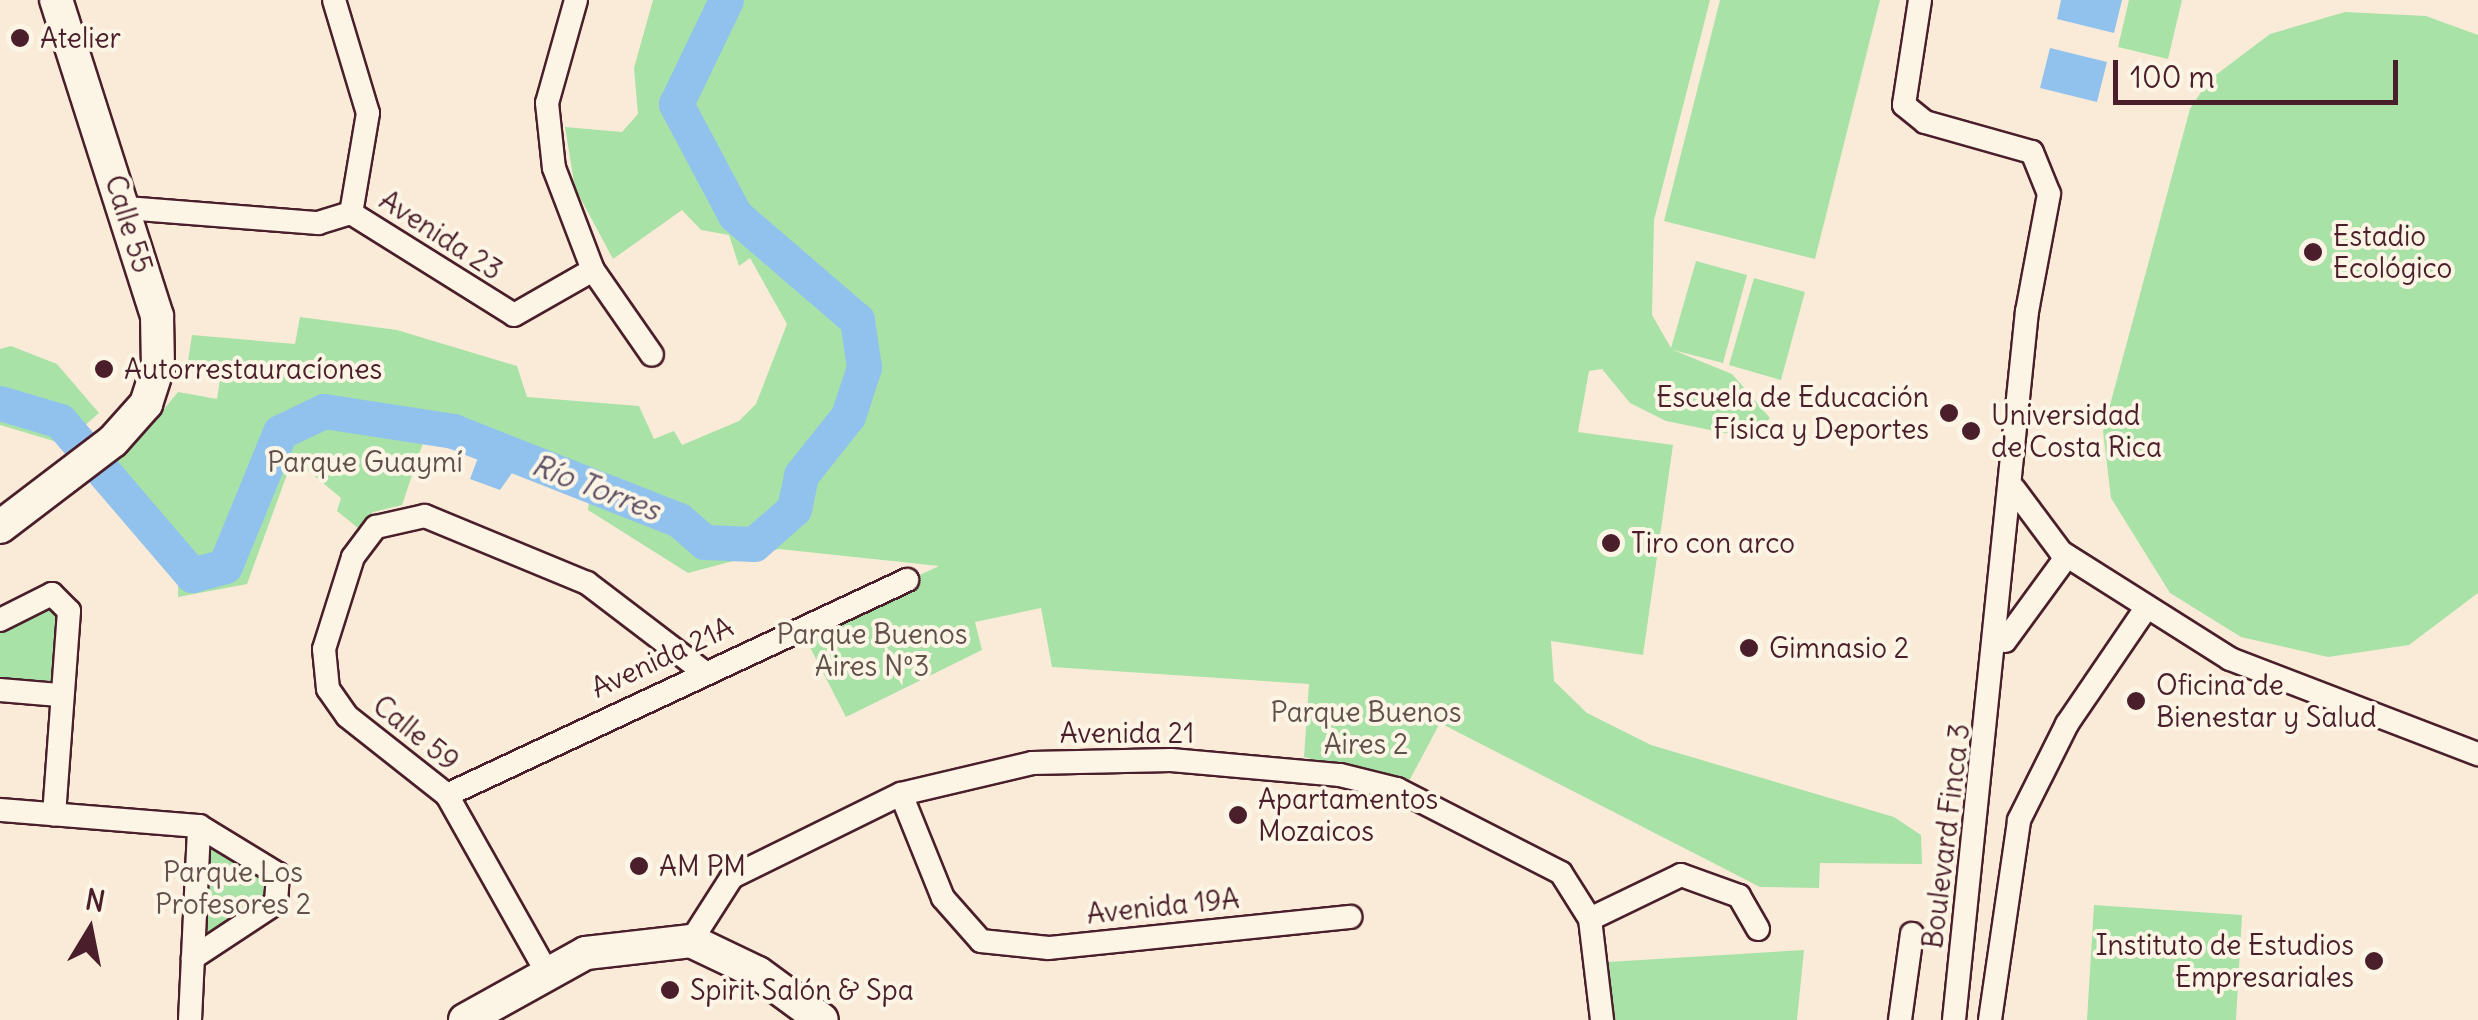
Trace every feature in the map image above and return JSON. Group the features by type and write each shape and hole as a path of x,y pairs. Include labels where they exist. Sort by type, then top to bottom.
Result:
{"main road":[{"name":"Calle 55","path":"0,526 113,441 146,404 158,368 157,316 126,208 56,0"},
{"path":"465,1020 545,968 634,943 692,941 758,973 822,1020"}],"street":[{"path":"334,0 368,113 351,213"},
{"path":"576,0 547,119 570,224 593,270 652,355"},
{"name":"Boulevard Finca 3","path":"1920,0 1904,105 1925,122 2032,152 2047,176 1954,1020"},
{"name":"Avenida 23","path":"126,208 318,224 351,213 514,315 593,270"},
{"path":"2014,486 2026,516 2067,556 2146,608 2298,692 2478,754"},
{"name":"Calle 59","path":"545,968 447,795 346,716 328,689 326,662 353,557 376,527 425,516 587,583 701,670"},
{"name":"Boulevard Finca 3","path":"1996,660 2020,610 2067,556"},
{"name":"Avenida 21A","path":"447,795 701,670 906,580"},
{"path":"0,620 23,601 63,600 69,633 59,695 54,814"},
{"path":"1990,1020 2019,820 2067,724 2146,608"},
{"path":"0,690 59,695"},
{"name":"Avenida 21","path":"692,941 732,876 901,794 1032,762 1170,760 1340,775 1397,789 1560,874 1587,911"},
{"name":"Avenida 19A","path":"901,794 944,898 981,940 1048,948 1350,917"},
{"path":"0,810 199,826 266,863 280,892 193,958"},
{"path":"190,1020 199,826"},
{"path":"1602,1020 1587,911 1681,876 1739,896 1758,929"},
{"path":"1900,1020 1912,934"}],"green space":[{"path":"653,0 1710,0 1654,220 1652,315 1671,348 1696,261 1747,275 1723,363 1673,350 1732,374 1770,418 1759,429 1725,433 1666,421 1630,403 1602,369 1589,371 1578,432 1673,445 1643,655 1551,641 1554,681 1587,713 1651,745 1894,817 1921,835 1922,864 1820,863 1819,888 1760,887 1440,723 1408,783 1304,757 1309,684 1052,667 1041,608 975,622 982,650 846,717 801,630 939,566 779,549 688,573 588,510 591,485 453,431 428,428 402,505 373,512 358,528 337,511 341,498 293,458 247,584 178,597 178,576 83,465 145,432 178,392 217,399 221,372 187,368 192,335 295,344 300,317 397,330 517,366 527,397 639,406 654,439 674,431 682,445 739,421 756,404 787,324 750,258 739,266 729,235 701,230 682,210 613,259 575,188 565,127 622,132 638,114 634,68"},
{"path":"1720,0 1880,0 1815,259 1664,221"},
{"path":"2129,0 2182,0 2168,59 2118,47"},
{"name":"Estadio Ecológico","path":"2345,12 2426,16 2478,35 2478,593 2409,645 2328,657 2241,637 2170,593 2111,498 2103,431 2190,109 2209,80 2270,34"},
{"path":"1754,278 1805,292 1781,380 1729,365"},
{"path":"11,346 57,364 99,413 64,444 0,425 0,349"},
{"path":"63,600 59,695 0,690 0,620"},
{"name":"Parque Los Profesores 2","path":"199,826 245,850 281,893 193,958"},
{"path":"2094,905 2242,915 2236,1020 2087,1020"},
{"path":"1804,950 1797,1020 1615,1020 1608,962"}],"water":[{"path":"2061,0 2122,0 2114,33 2057,19"},
{"path":"2050,48 2107,62 2097,102 2040,88"},
{"path":"482,447 536,467 531,480 512,473 500,490 470,479"}],"waterway":[{"name":"Río Torres","path":"0,403 60,421 192,575 225,566 280,432 324,411 453,431 679,520 704,542 754,544 794,509 801,475 848,416 864,367 857,320 735,215 676,104 726,0"}],"place":[{"name":"Atelier","path":"20,38"},
{"name":"Estadio Ecológico","path":"2313,252"},
{"name":"Autorrestauracíones","path":"104,369"},
{"name":"Escuela de Educación Física y Deportes","path":"1949,413"},
{"name":"Universidad de Costa Rica","path":"1971,431"},
{"name":"Tiro con arco","path":"1611,543"},
{"name":"Gimnasio 2","path":"1749,648"},
{"name":"Oficina de Bienestar y Salud","path":"2136,701"},
{"name":"Apartamentos Mozaicos","path":"1238,815"},
{"name":"AM PM","path":"639,866"},
{"name":"Instituto de Estudios Empresariales","path":"2374,961"},
{"name":"Spirit Salón & Spa","path":"670,990"}],"park label":[{"name":"Parque Guaymí","path":"365,462"},
{"name":"Parque Buenos Aires Nº3","path":"872,650"},
{"name":"Parque Buenos Aires 2","path":"1366,728"}]}
